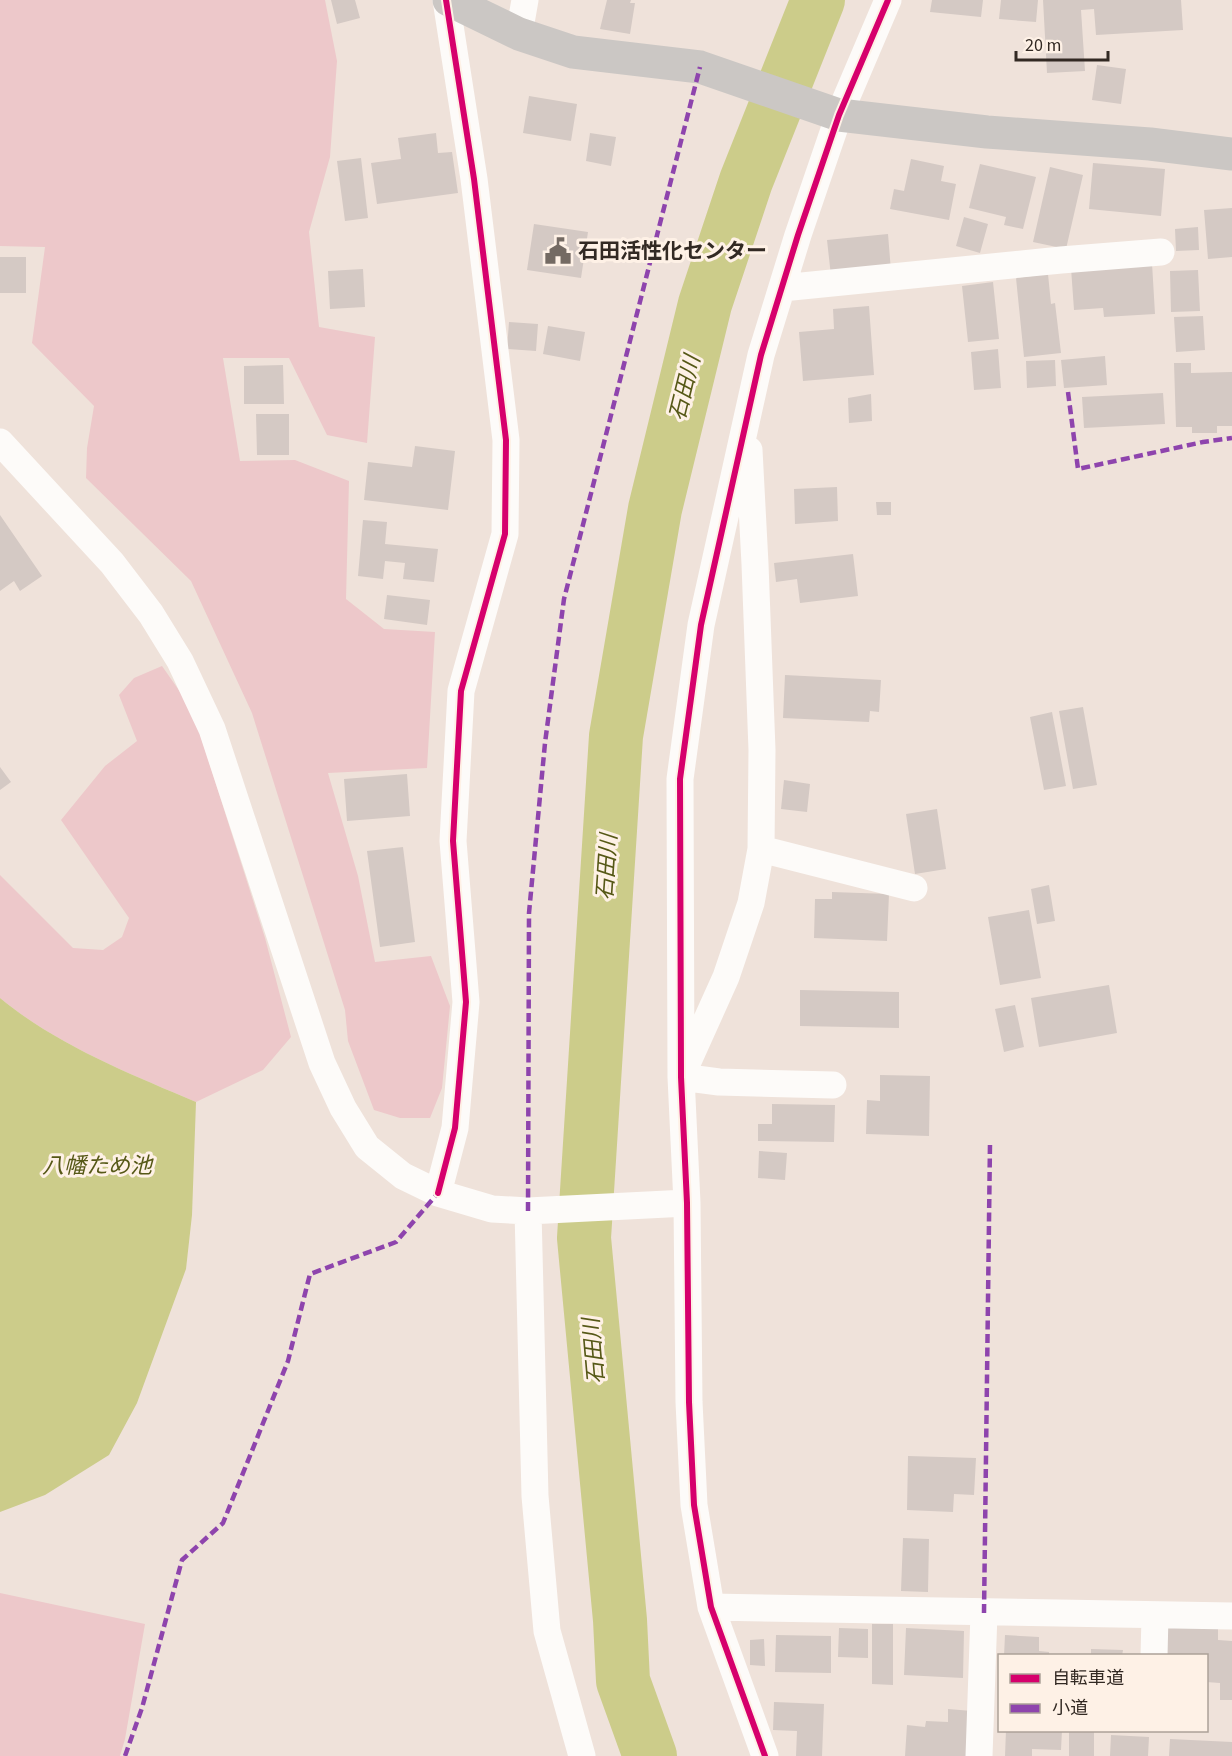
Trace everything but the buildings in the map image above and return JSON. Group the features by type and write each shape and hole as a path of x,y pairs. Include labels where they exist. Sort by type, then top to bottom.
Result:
{"street":[{"path":"448,0 519,34 573,52 700,67 830,112 987,132 1150,144 1232,154"},
{"path":"438,1193 455,1128 466,1002 453,840 461,691 505,534 506,452 474,179 448,0"},
{"path":"519,34 525,0"},
{"path":"765,1756 711,1607 694,1504 690,1402 676,1204 681,1077 680,779 700,625 761,355 782,288 830,112 888,0"},
{"path":"782,288 1161,252"},
{"path":"681,1077 726,977 752,903 761,849 762,750 747,419"},
{"path":"0,442 112,563 151,614 180,661 212,729 322,1063 343,1108 367,1147 403,1176 438,1193 492,1209 538,1211 676,1204"},
{"path":"761,849 914,888"},
{"path":"681,1077 719,1082 832,1085"},
{"path":"538,1211 535,1496 547,1631 582,1756"},
{"path":"711,1607 1232,1616"},
{"path":"979,1756 984,1613"},
{"path":"1154,1654 1155,1616"}],"shaded area":[{"path":"0,0 325,0 337,61 330,157 309,232 319,327 375,337 367,443 327,435 289,358 223,358 240,461 295,460 349,481 346,599 384,629 435,632 427,768 328,773 358,876 375,962 431,956 450,1006 442,1088 430,1118 400,1118 374,1110 348,1041 345,1010 252,713 191,581 86,478 87,448 94,406 32,343 45,247 0,246"},
{"path":"162,666 192,709 265,938 291,1037 263,1070 196,1102 119,1069 69,1044 22,1015 0,998 0,875 73,948 103,950 122,937 129,918 61,820 105,766 137,741 119,695 134,678"},
{"path":"0,1593 145,1624 120,1756 0,1756"}],"water":[{"name":"八幡ため池","path":"0,998 22,1015 69,1044 119,1069 196,1102 192,1215 186,1269 137,1403 109,1455 45,1495 0,1512"}],"waterway":[{"name":"石田川","path":"650,1756 623,1681 620,1620 584,1238 616,736 655,509 705,304 746,181 818,0"}],"marked path":[{"path":"528,1211 529,913 545,743 564,599 700,67"},
{"path":"1068,392 1078,469 1203,442 1232,438"},
{"path":"984,1613 990,1143"},
{"path":"125,1756 142,1708 182,1560 223,1523 288,1361 310,1274 396,1242 438,1193"}],"cycle path":[{"path":"438,1193 455,1128 466,1002 453,841 461,691 505,534 506,440 474,179 446,0"},
{"path":"765,1756 711,1607 694,1505 689,1402 687,1203 681,1077 680,779 701,625 761,355 798,235 839,115 888,0"}],"place":[{"name":"石田活性化センター","path":"558,251"}]}
